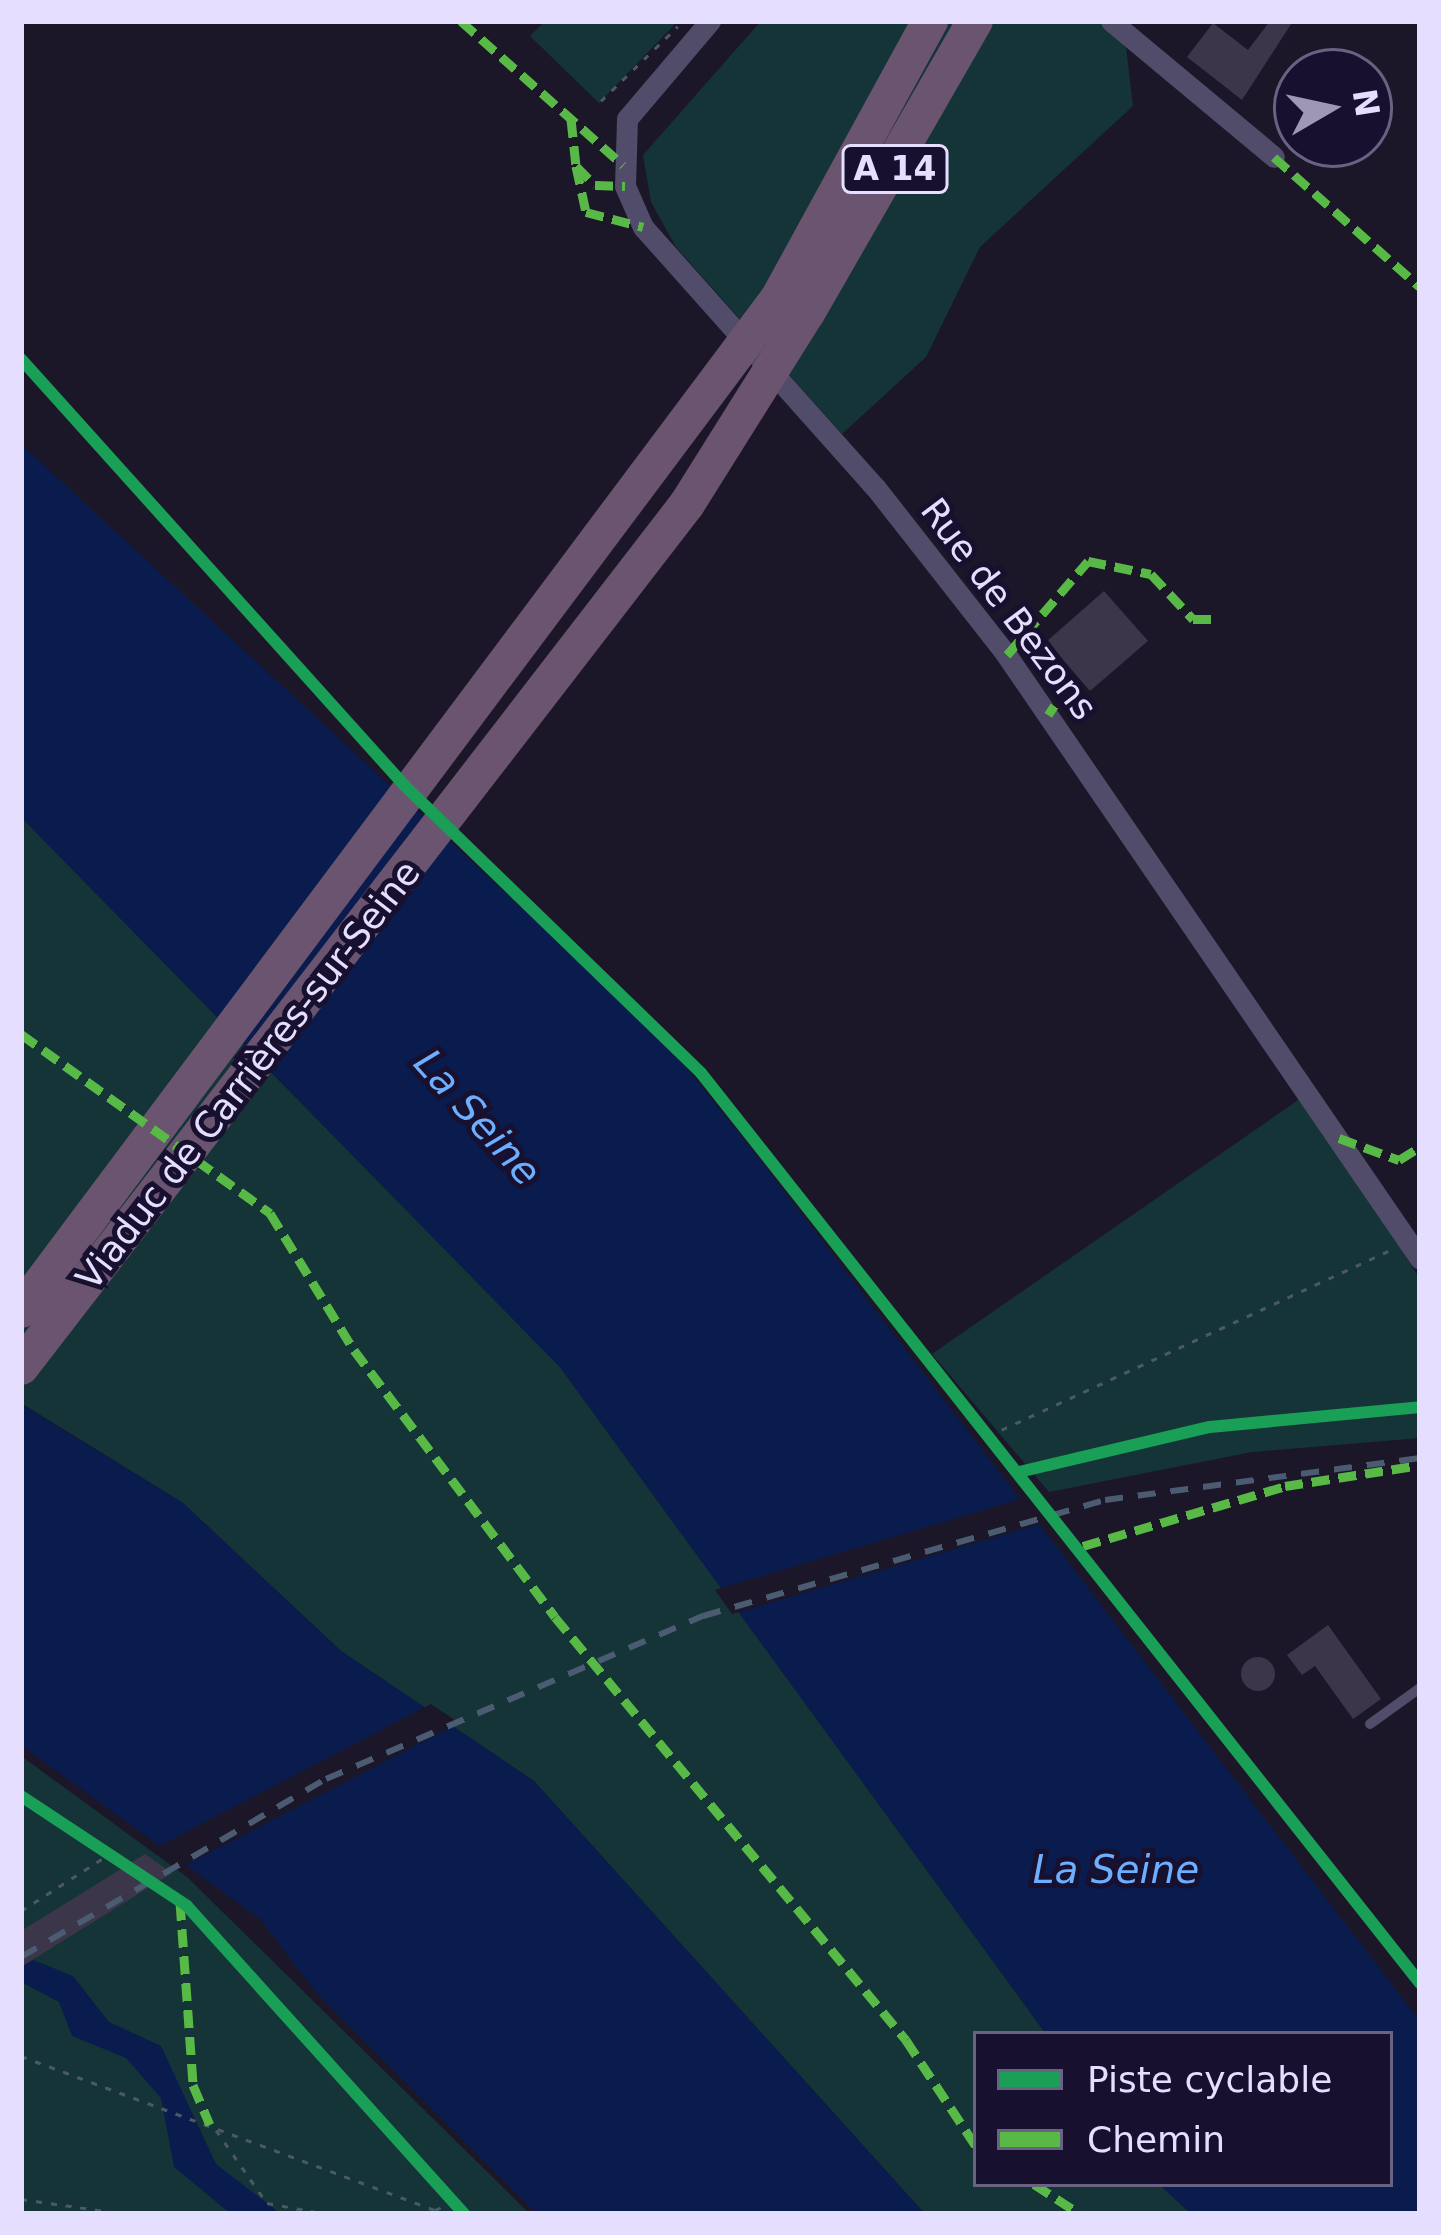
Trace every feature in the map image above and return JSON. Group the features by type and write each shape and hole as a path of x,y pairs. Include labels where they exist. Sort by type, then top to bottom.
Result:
{"highway":[{"name":"A 14","path":"793,305 930,21"},
{"name":"A 14","path":"793,305 976,21"},
{"name":"Viaduc de Carrières-sur-Seine","path":"21,1310 793,305"},
{"name":"Viaduc de Carrières-sur-Seine","path":"21,1367 687,504 793,305"}],"street":[{"name":"Rue de Bezons","path":"710,21 627,119 625,186 643,226 875,487 1003,650 1414,1250"},
{"path":"1111,21 1273,156"}],"lane":[{"path":"1370,1724 1420,1688"}],"path":[{"path":"601,101 682,21"},
{"path":"988,1436 1414,1250"},
{"path":"21,1912 108,1855"},
{"path":"21,2056 435,2210"},
{"path":"214,2128 267,2203 327,2214"},
{"path":"21,2199 126,2214"},
{"path":"421,2214 453,2201"}],"green space":[{"path":"545,21 678,21 599,103 530,36"},
{"path":"761,21 1109,21 1125,38 1133,106 980,247 926,357 842,434 676,247 651,202 643,155"},
{"path":"21,817 560,1367 1044,2031 973,2031 973,2187 1162,2187 1191,2214 925,2214 534,1781 341,1651 183,1503 21,1403"},
{"path":"1304,1096 1420,1279 1420,1438 1252,1452 1049,1492 932,1354"},
{"path":"21,1756 187,1877 530,2214 21,2214"}],"water":[{"name":"La Seine","path":"21,444 549,933 682,1062 757,1156 1420,2021 1420,2214 1191,2214 1162,2187 1393,2187 1393,2031 1044,2031 560,1367 21,817"},
{"path":"21,1404 183,1503 341,1651 534,1781 925,2214 537,2214 316,1992 260,1919 21,1745"},
{"path":"21,1955 73,1976 109,2022 161,2046 216,2164 281,2214 231,2214 174,2167 161,2098 126,2058 72,2036 59,2002 21,1982"}],"pier":[{"path":"1027,1497 1047,1522 732,1614 715,1590"},
{"path":"431,1704 459,1723 182,1867 153,1849"}],"building":[{"path":"1270,21 1293,21 1242,100 1187,57 1213,23 1248,50"},
{"path":"1104,591 1148,641 1090,691 1047,641"},
{"path":"1328,1625 1381,1699 1353,1719 1315,1666 1302,1675 1287,1655"},
{"path":"1258,1657 1270,1662 1275,1674 1270,1686 1258,1691 1246,1686 1241,1674 1246,1662"},
{"path":"145,1854 172,1873 21,1967 21,1931"}],"railway":[{"path":"21,1957 326,1779 703,1616 1105,1500 1420,1458"}],"marked path":[{"path":"461,21 623,165"},
{"path":"571,119 576,166 595,185 625,186"},
{"path":"576,166 586,212 643,227"},
{"path":"1286,168 1420,287"},
{"path":"1007,655 1088,561 1151,574 1193,619 1220,619"},
{"path":"1021,643 1069,683 1048,715"},
{"path":"21,1034 270,1213 354,1350 555,1617 906,2040 973,2141"},
{"path":"1339,1138 1399,1160 1420,1147"},
{"path":"1083,1546 1285,1486 1420,1465"},
{"path":"180,1902 193,2085 210,2125"},
{"path":"1039,2187 1080,2214"}],"cycle path":[{"path":"21,359 405,786 701,1073 1420,1983"},
{"path":"1019,1472 1210,1427 1420,1407"},
{"path":"21,1796 187,1906 464,2214"}]}
